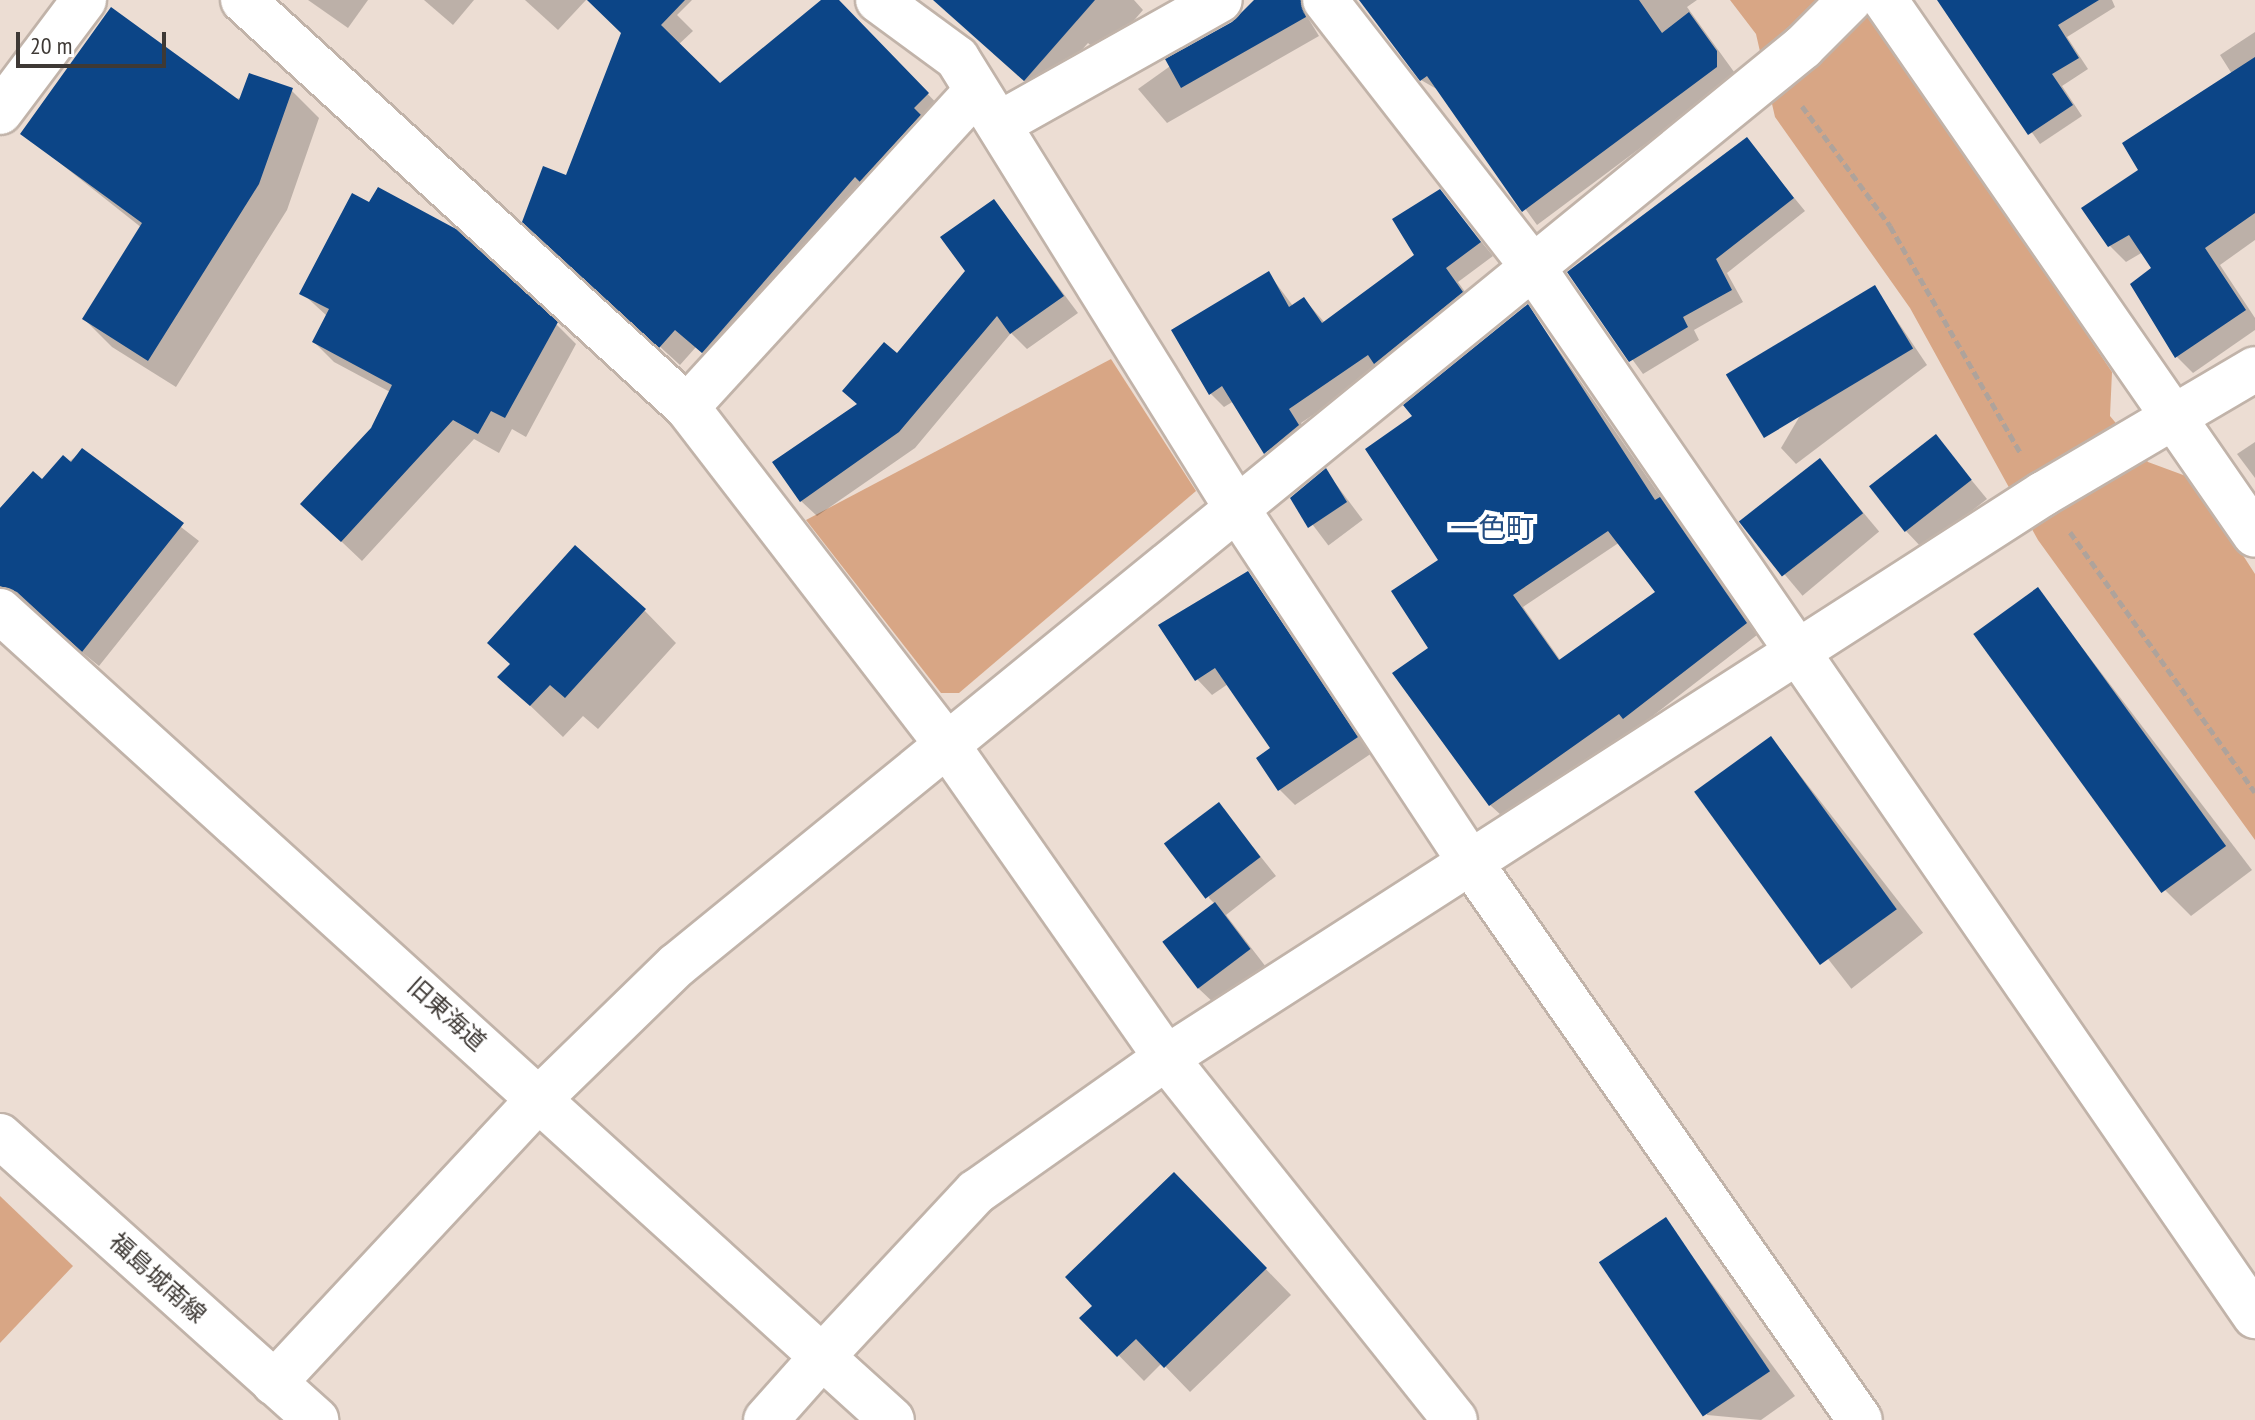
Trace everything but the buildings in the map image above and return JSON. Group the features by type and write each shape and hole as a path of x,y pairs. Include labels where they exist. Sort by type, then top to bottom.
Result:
{"street":[{"path":"0,112 84,0"},
{"path":"243,0 687,407 945,742 1166,1058 1455,1420"},
{"path":"878,0 957,58 1234,504 1468,859 1860,1420"},
{"path":"1325,0 1532,266 1794,655 2255,1316"},
{"path":"274,1383 540,1098 677,965 1234,504 1803,47 1850,0"},
{"path":"1885,0 2255,535"},
{"path":"687,407 987,108 1195,6"},
{"path":"766,1420 976,1192 1166,1058 1468,859 1794,655 2043,494 2174,420 2255,369"},
{"name":"旧東海道","path":"0,611 892,1420"},
{"name":"福島城南線","path":"1,1138 316,1420"}],"path":[{"path":"1803,47 1821,76 1800,104 1890,226 2043,494 2255,792"}],"shaded area":[{"path":"1730,0 1864,0 2112,372 2110,416 2148,462 2194,479 2255,574 2255,840 2038,540 1910,308 1775,117 1756,34"},
{"path":"1111,359 1196,491 959,693 941,693 806,520"},
{"path":"0,1196 73,1266 0,1343"}],"district":[{"name":"一色町","path":"1492,528"}]}
